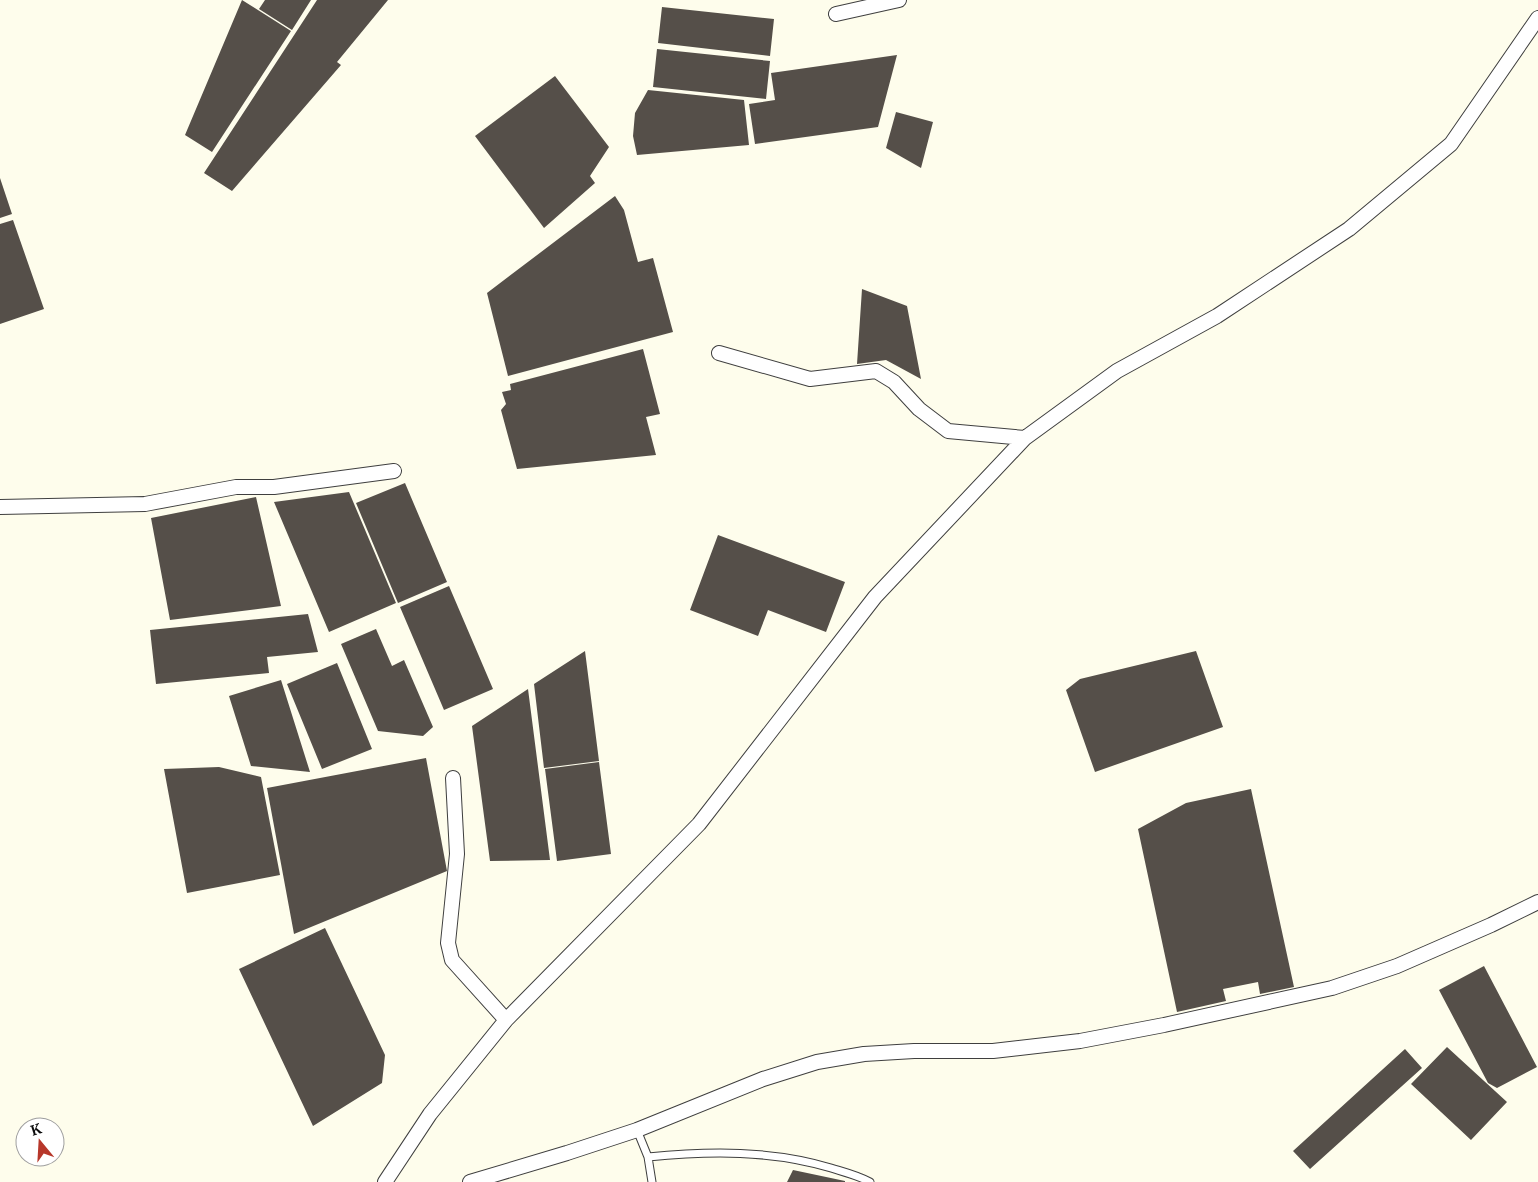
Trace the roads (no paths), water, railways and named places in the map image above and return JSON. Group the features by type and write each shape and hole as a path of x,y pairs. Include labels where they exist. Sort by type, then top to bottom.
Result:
{"street":[{"path":"836,14 899,0"},
{"path":"385,1182 430,1114 506,1020 699,824 875,598 1025,438 1116,371 1217,316 1349,229 1451,144 1538,18"},
{"path":"719,353 810,380 876,371 894,382 919,409 948,431 1025,438"},
{"path":"0,507 145,504 236,486 274,487 394,471"},
{"path":"452,778 457,854 448,942 452,960 506,1020"},
{"path":"470,1182 567,1154 637,1130 763,1079 791,1069 841,1056 888,1052 994,1051 1080,1041 1164,1025 1332,988 1405,963 1483,929 1538,902"}],"lane":[{"path":"637,1130 648,1157 652,1182"},
{"path":"648,1157 710,1153 779,1156 808,1160 856,1174 870,1182"}]}
